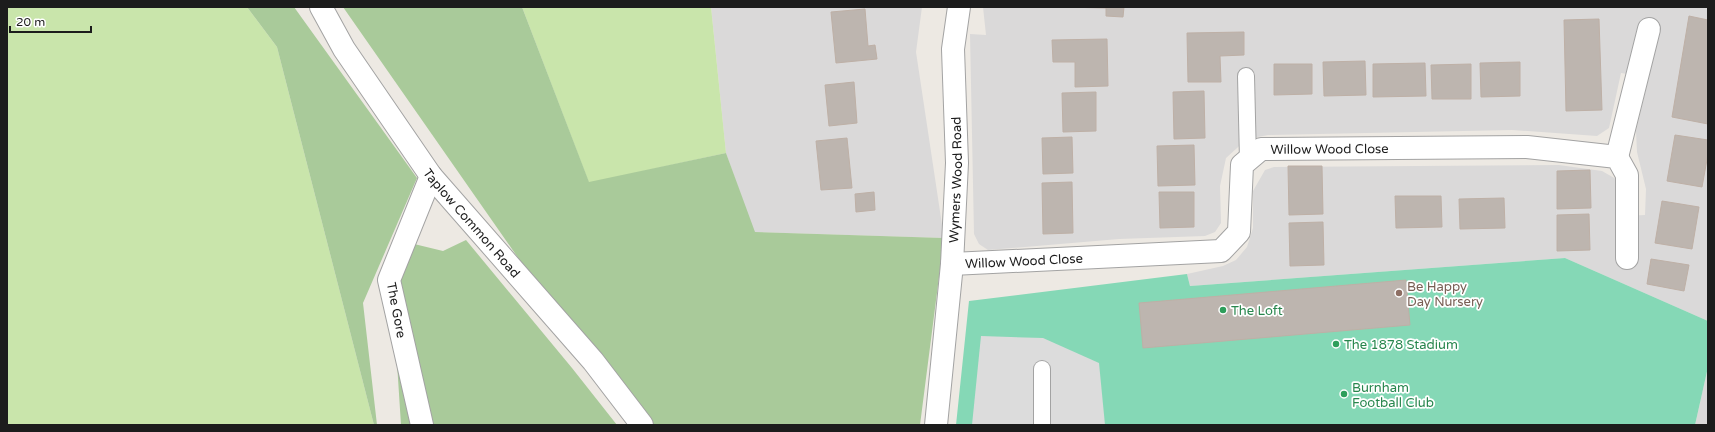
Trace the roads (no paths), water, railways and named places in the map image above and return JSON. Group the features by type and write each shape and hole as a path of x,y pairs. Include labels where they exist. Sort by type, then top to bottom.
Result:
{"street":[{"name":"Taplow Common Road","path":"321,7 344,49 431,176 593,361 642,425"},
{"name":"Wymers Wood Road","path":"936,425 952,264 958,163 953,49 959,7"},
{"path":"1627,258 1628,175 1616,156 1649,29"},
{"name":"Willow Wood Close","path":"952,264 1221,251 1239,232 1242,166 1260,149 1527,147 1616,156"},
{"name":"The Gore","path":"422,425 389,280 431,176"}],"lane":[{"path":"1246,76 1248,160"},
{"path":"1042,369 1042,425"}],"place":[{"name":"Be Happy Day Nursery","path":"1399,293"},
{"name":"The Loft","path":"1223,310"},
{"name":"The 1878 Stadium","path":"1336,344"},
{"name":"Burnham Football Club","path":"1344,394"}]}
